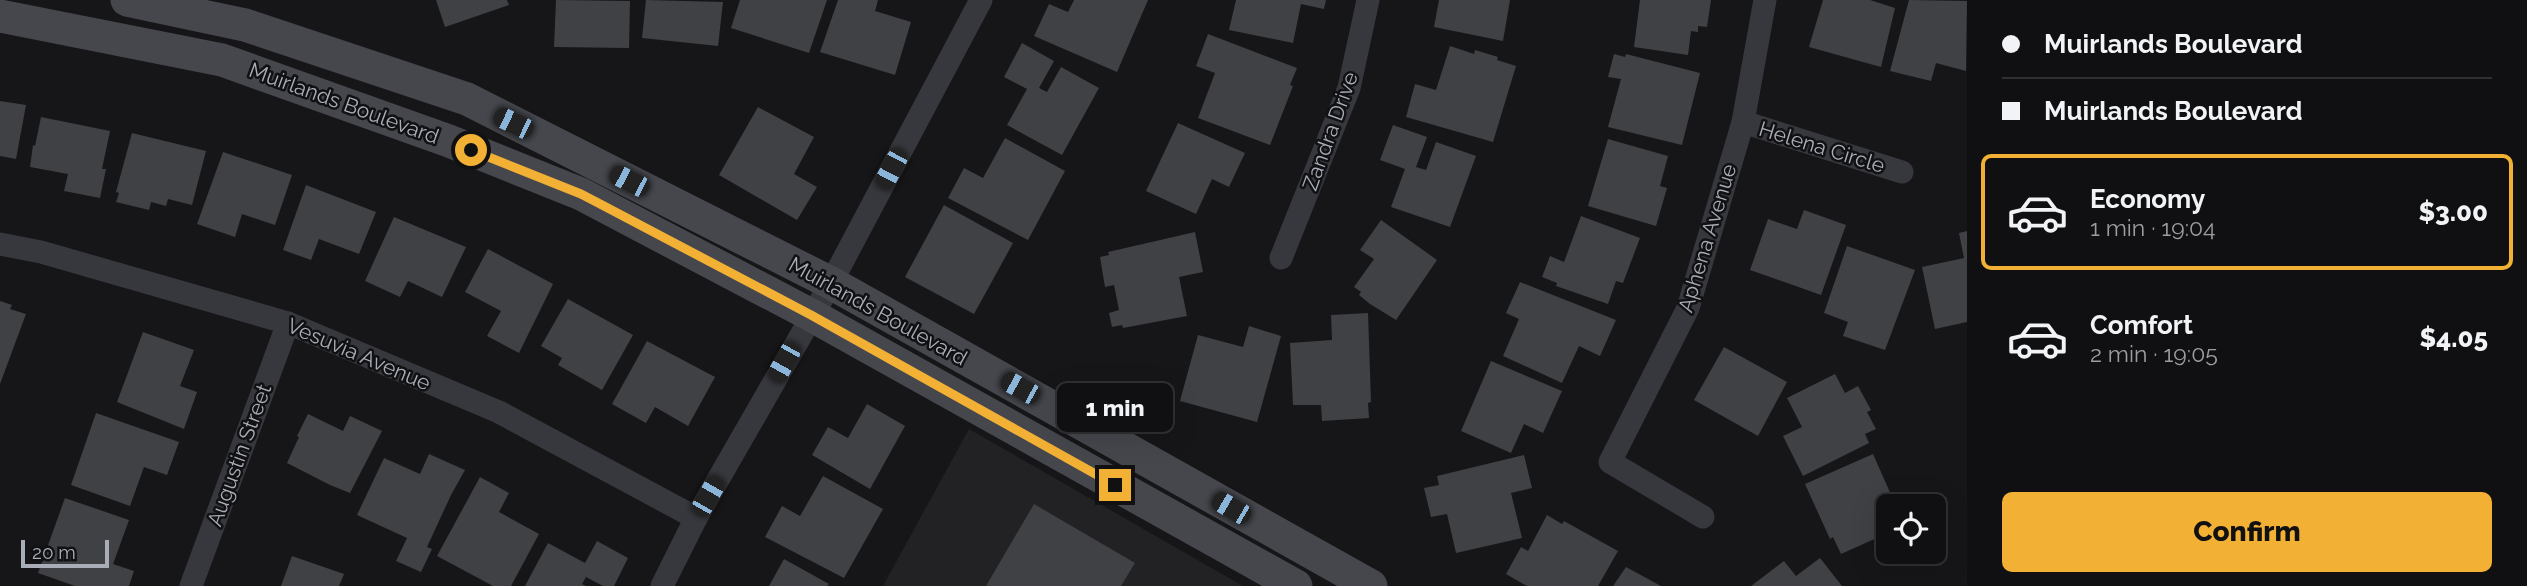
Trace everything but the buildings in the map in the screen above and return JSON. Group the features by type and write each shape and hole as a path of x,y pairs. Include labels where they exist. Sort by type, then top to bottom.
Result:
{"main road":[{"name":"Muirlands Boulevard","path":"127,0 245,25 467,99 831,283 1371,586"},
{"name":"Muirlands Boulevard","path":"0,16 222,60 449,141 581,194 811,315 1296,586"}],"street":[{"path":"662,586 696,518 831,283 981,0"},
{"name":"Zandra Drive","path":"1281,258 1349,88 1368,0"},
{"name":"Aphena Avenue","path":"1703,517 1610,462 1688,309 1742,122 1765,0"},
{"name":"Helena Circle","path":"1742,122 1902,172"},
{"name":"Vesuvia Avenue","path":"0,244 41,252 288,323 499,412 696,518"},
{"name":"Augustin Street","path":"191,586 288,323"}],"shaded area":[{"path":"969,429 1243,586 883,586"}],"route":[{"path":"471,150 581,194 811,315 1115,485"}]}
